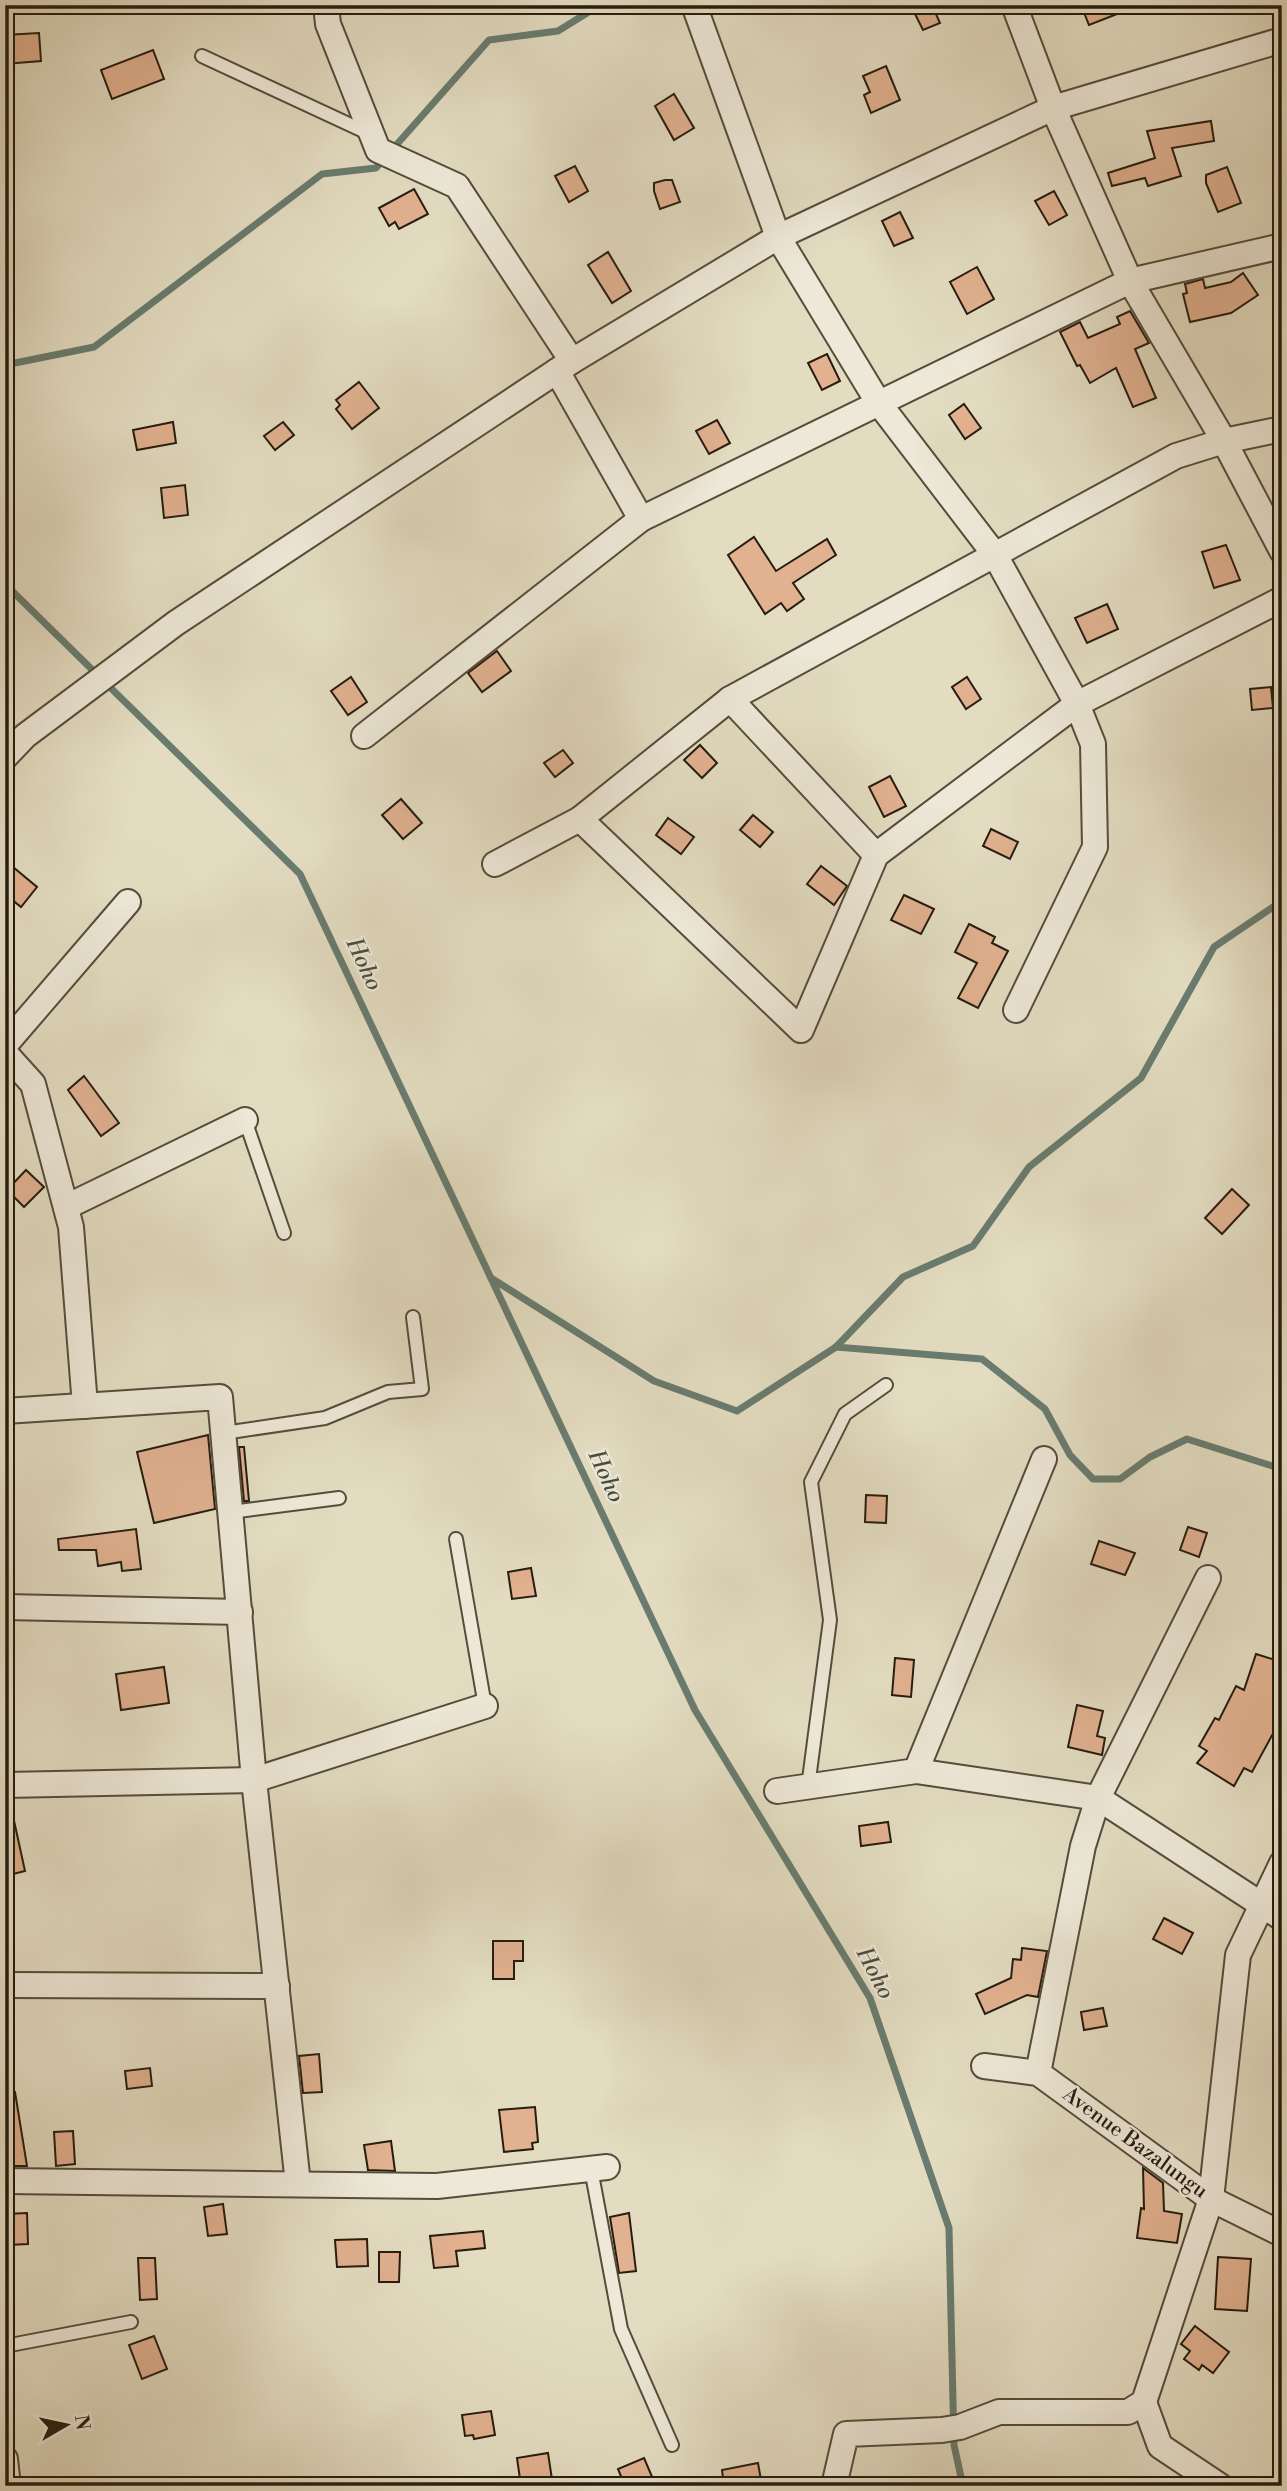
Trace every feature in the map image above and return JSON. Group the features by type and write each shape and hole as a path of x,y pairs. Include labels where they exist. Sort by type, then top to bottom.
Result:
{"street":[{"path":"326,5 328,24 381,147 457,186 564,366 642,519"},
{"path":"694,5 778,237 878,402 995,555 1077,704 1093,744 1096,847 1016,1010"},
{"path":"1014,5 1053,108 1130,281 1224,441 1282,551"},
{"path":"5,757 25,736 176,623 564,366 778,237 1053,108 1282,40"},
{"path":"364,736 642,519 1130,281 1282,246"},
{"path":"495,864 580,819 730,699 1176,456 1224,441 1282,429"},
{"path":"580,819 801,1030 876,855 1077,704 1282,598"},
{"path":"730,699 876,855"},
{"path":"5,1045 128,902"},
{"path":"5,1053 33,1084 71,1227 85,1406"},
{"path":"65,1207 245,1120"},
{"path":"5,1411 220,1397 254,1780 298,2184"},
{"path":"916,1771 1044,1459"},
{"path":"1038,2073 1083,1846 1098,1798 1208,1578"},
{"path":"5,1607 240,1612"},
{"path":"5,1785 254,1780 485,1706"},
{"path":"777,1791 916,1771 1098,1798 1282,1919"},
{"path":"1220,2486 1160,2446 1144,2402 1211,2199 1238,1955 1282,1863"},
{"path":"5,1985 276,1986"},
{"name":"Avenue Bazalungu","path":"984,2066 1038,2073 1211,2199 1282,2234"},
{"path":"5,2181 437,2186 599,2168"},
{"path":"834,2486 846,2434 951,2428 999,2412 1128,2412 1144,2402"},
{"path":"5,2459 8,2486"}],"lane":[{"path":"202,56 381,147"},
{"path":"245,1120 284,1233"},
{"path":"224,1433 325,1419 387,1392 422,1389 413,1317"},
{"path":"808,1787 830,1620 811,1482 845,1414 886,1385"},
{"path":"231,1512 340,1497"},
{"path":"456,1539 485,1706"},
{"path":"599,2168 621,2329 672,2445"},
{"path":"5,2346 131,2322"}],"building":[{"path":"932,5 940,23 923,30 914,12"},
{"path":"1081,5 1135,5 1135,7 1089,25"},
{"path":"39,33 41,61 5,64 5,35"},
{"path":"153,50 164,79 112,99 101,70"},
{"path":"886,66 900,100 871,113 864,95 870,92 863,76"},
{"path":"674,94 694,128 674,140 655,106"},
{"path":"1211,121 1214,141 1172,148 1181,176 1148,186 1145,178 1112,186 1108,173 1155,158 1147,131"},
{"path":"575,166 588,191 569,202 555,176"},
{"path":"1227,167 1241,203 1218,212 1206,183 1206,175"},
{"path":"672,180 680,202 660,209 654,183"},
{"path":"414,189 428,214 399,229 395,222 389,226 379,208"},
{"path":"1054,191 1067,215 1049,225 1035,201"},
{"path":"900,212 913,238 894,246 882,221"},
{"path":"608,252 631,291 612,303 588,265"},
{"path":"977,267 994,299 967,314 950,282"},
{"path":"1243,273 1258,295 1231,313 1190,322 1183,294 1187,293 1185,284 1203,279 1205,288 1231,282"},
{"path":"1130,311 1149,343 1135,349 1156,398 1133,407 1116,368 1090,383 1080,365 1077,366 1060,332 1080,322 1088,338 1120,324 1117,317"},
{"path":"827,354 840,381 822,390 808,363"},
{"path":"359,382 379,408 352,429 336,409 340,405 336,400"},
{"path":"964,404 981,428 965,439 949,415"},
{"path":"717,420 730,443 709,454 696,431"},
{"path":"173,422 176,443 137,450 133,430"},
{"path":"283,422 294,435 275,450 264,436"},
{"path":"185,485 188,515 164,518 161,488"},
{"path":"754,537 776,571 827,539 836,555 793,583 804,599 787,611 781,603 765,614 728,555"},
{"path":"1226,545 1240,580 1214,588 1202,552"},
{"path":"1107,604 1118,629 1087,643 1075,618"},
{"path":"497,651 511,671 482,692 468,673"},
{"path":"351,677 367,702 348,715 331,691"},
{"path":"967,677 981,699 966,709 952,687"},
{"path":"1271,687 1273,708 1252,710 1250,689"},
{"path":"700,745 717,763 702,778 684,760"},
{"path":"563,750 573,763 555,777 544,763"},
{"path":"890,776 906,806 884,817 869,787"},
{"path":"401,799 422,823 403,839 382,815"},
{"path":"753,815 773,832 760,847 740,830"},
{"path":"668,818 694,837 681,854 656,835"},
{"path":"991,829 1018,842 1010,859 983,846"},
{"path":"821,866 847,886 834,905 807,884"},
{"path":"13,867 37,887 21,907 5,894 5,877"},
{"path":"904,895 934,909 921,934 891,920"},
{"path":"969,924 995,937 992,943 1008,951 978,1008 958,998 977,963 955,952"},
{"path":"84,1076 119,1123 101,1136 68,1090"},
{"path":"26,1170 44,1187 24,1207 7,1190"},
{"path":"1232,1189 1249,1205 1222,1234 1205,1218"},
{"path":"208,1435 215,1509 154,1523 137,1452"},
{"path":"239,1447 244,1447 249,1501 244,1501"},
{"path":"866,1495 887,1496 886,1523 865,1522"},
{"path":"1188,1527 1207,1533 1199,1557 1180,1550"},
{"path":"136,1529 141,1569 122,1571 121,1562 98,1566 96,1550 59,1550 58,1539"},
{"path":"1099,1541 1135,1553 1125,1575 1091,1564"},
{"path":"531,1568 536,1596 512,1599 508,1572"},
{"path":"1256,1654 1282,1662 1282,1717 1252,1772 1244,1768 1234,1786 1197,1763 1207,1751 1199,1746 1215,1718 1219,1720 1236,1686 1244,1690"},
{"path":"895,1658 914,1660 911,1697 892,1695"},
{"path":"164,1667 169,1703 121,1710 116,1674"},
{"path":"1077,1705 1103,1711 1097,1736 1105,1738 1102,1755 1068,1747"},
{"path":"13,1816 25,1871 5,1876 5,1817"},
{"path":"888,1822 891,1842 861,1846 859,1826"},
{"path":"1164,1918 1193,1933 1182,1954 1153,1939"},
{"path":"493,1941 523,1941 523,1961 514,1961 514,1979 493,1979"},
{"path":"1022,1948 1047,1951 1038,1997 1027,1995 985,2014 976,1994 1011,1978 1013,1959 1021,1960"},
{"path":"1103,2008 1107,2026 1084,2030 1081,2012"},
{"path":"319,2054 322,2092 303,2093 299,2056"},
{"path":"150,2068 152,2086 127,2089 125,2071"},
{"path":"15,2092 27,2166 6,2166 5,2093"},
{"path":"535,2107 538,2142 532,2143 533,2149 504,2152 499,2110"},
{"path":"73,2131 75,2164 56,2166 54,2132"},
{"path":"391,2141 395,2171 368,2170 364,2145"},
{"path":"1143,2168 1163,2183 1164,2211 1182,2214 1177,2243 1137,2238 1141,2208 1144,2209"},
{"path":"223,2204 227,2234 208,2236 204,2207"},
{"path":"27,2213 28,2244 8,2245 6,2214"},
{"path":"629,2213 636,2271 619,2273 610,2217"},
{"path":"483,2231 485,2248 456,2251 458,2266 434,2268 430,2236"},
{"path":"367,2239 368,2266 337,2267 335,2240"},
{"path":"379,2252 400,2252 399,2282 379,2282"},
{"path":"1218,2257 1251,2259 1247,2311 1215,2309"},
{"path":"138,2258 155,2258 157,2299 140,2300"},
{"path":"1195,2326 1229,2352 1213,2373 1202,2365 1199,2370 1184,2359 1190,2351 1181,2344"},
{"path":"154,2336 167,2369 142,2379 129,2345"},
{"path":"491,2411 495,2435 474,2439 473,2435 465,2436 462,2415"},
{"path":"548,2453 553,2486 521,2486 517,2458"},
{"path":"644,2458 656,2486 625,2486 618,2469"},
{"path":"758,2463 762,2486 724,2486 722,2470"}],"waterway":[{"path":"5,365 94,347 322,174 376,168 489,40 558,31 600,5"},
{"name":"Hoho","path":"5,584 300,874 695,1710 870,1998 949,2228 954,2445 963,2486"},
{"path":"491,1278 654,1381 737,1411 836,1347 903,1277 973,1246 1029,1167 1141,1078 1214,947 1282,901"},
{"path":"836,1347 982,1359 1045,1409 1070,1455 1093,1479 1120,1479 1150,1457 1187,1439 1282,1469"}]}
